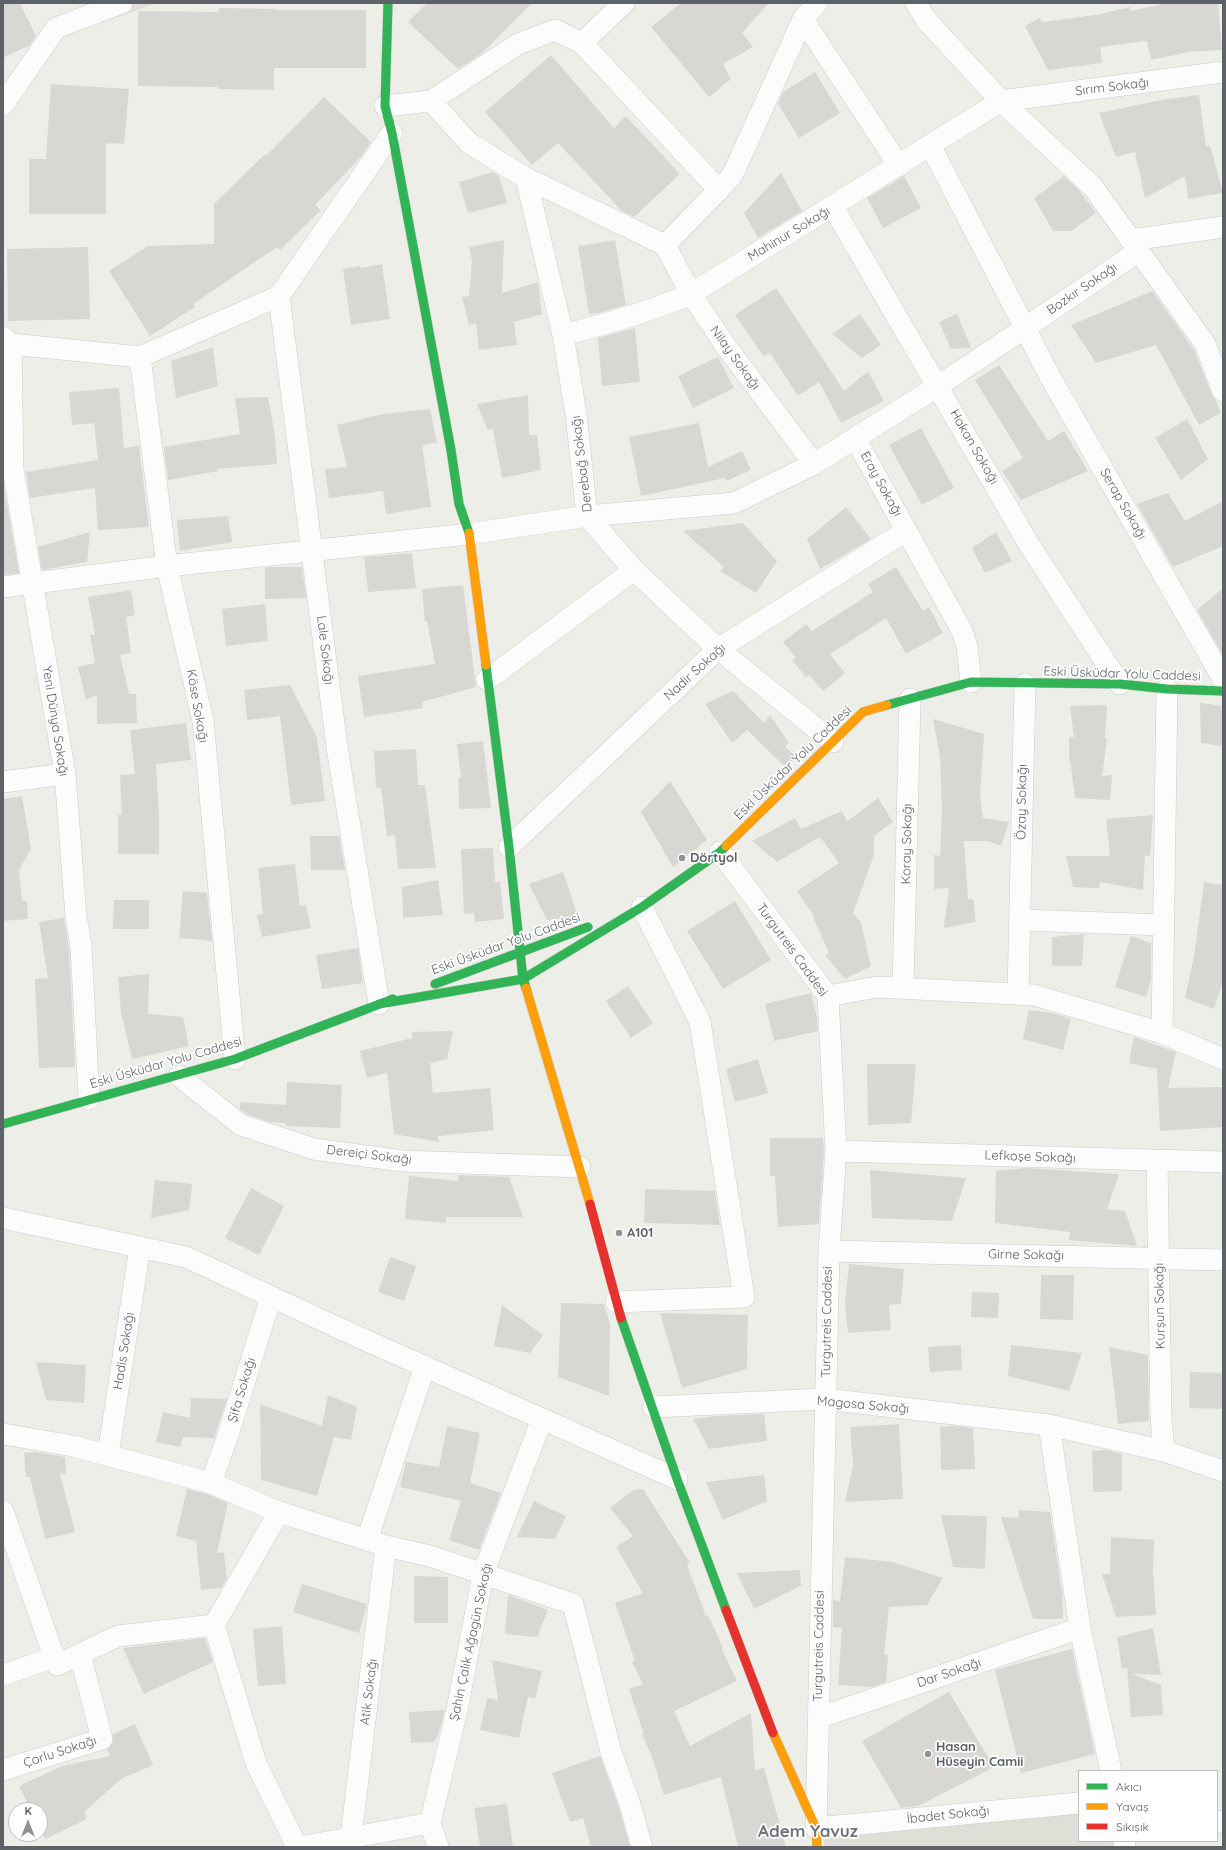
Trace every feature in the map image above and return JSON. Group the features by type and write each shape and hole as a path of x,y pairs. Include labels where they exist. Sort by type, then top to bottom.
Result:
{"street":[{"path":"81,3 114,6"},
{"path":"388,3 385,106 392,133 451,450 459,504 469,534 509,847 523,979 580,1168 616,1302 677,1479 777,1746 817,1838"},
{"path":"582,43 624,3"},
{"path":"431,101 469,143 526,178 665,245 732,176 803,19 817,3"},
{"path":"916,3 926,20 1001,101 1093,187 1205,344 1221,382"},
{"path":"3,105 56,28 114,6"},
{"path":"803,19 837,68 899,166"},
{"path":"385,106 431,101 518,44 555,30 582,43 719,190"},
{"name":"Sırım Sokağı","path":"1001,101 1223,72"},
{"name":"Mahinur Sokağı","path":"562,334 608,324 658,308 691,294 899,166 1001,101"},
{"path":"7,340 140,356 278,296 392,133"},
{"name":"Serap Sokağı","path":"930,145 1053,382 1223,679"},
{"name":"Derebağ Sokağı","path":"526,178 562,334 576,414 587,516 634,570 718,649 833,742"},
{"name":"Hakan Sokağı","path":"833,207 1030,546 1120,684"},
{"path":"1135,245 1223,227"},
{"name":"Nilay Sokağı","path":"665,245 691,294 725,345 814,464"},
{"name":"Bozkır Sokağı","path":"3,587 167,566 469,534 587,516 734,502 814,464 938,386 1025,328 1135,245"},
{"name":"Lale Sokağı","path":"278,296 313,551 337,747 379,1004"},
{"name":"Yeni Dünya Sokağı","path":"7,340 13,469 65,774 76,916 81,946 89,1099"},
{"name":"Köse Sokağı","path":"140,356 167,566 203,721 235,1059"},
{"name":"Eray Sokağı","path":"855,438 962,630 967,646 971,682"},
{"name":"Nadir Sokağı","path":"509,847 718,649 906,531"},
{"path":"487,680 634,570"},
{"name":"Eski Üsküdar Yolu Caddesi","path":"379,1004 523,979 642,907 720,852 863,712 971,682 1025,684 1120,684 1167,689 1223,691"},
{"name":"Özay Sokağı","path":"1018,994 1025,684"},
{"path":"1162,1033 1167,689"},
{"name":"Koray Sokağı","path":"903,988 910,699"},
{"path":"3,782 65,774"},
{"name":"Turgutreis Caddesi","path":"720,852 828,996 836,1151 828,1251 818,1718 817,1838"},
{"path":"616,1302 744,1297 700,1022 642,907"},
{"name":"Eski Üsküdar Yolu Caddesi","path":"3,1124 89,1099 179,1076 235,1059 379,1004 520,954 642,907"},
{"path":"1020,920 1164,925"},
{"path":"828,996 877,987 1034,995 1162,1033 1223,1059"},
{"name":"Dereiçi Sokağı","path":"179,1076 241,1125 314,1149 402,1161 580,1168"},
{"name":"Lefkoşe Sokağı","path":"836,1151 1223,1162"},
{"name":"Kurşun Sokağı","path":"1157,1160 1161,1419 1164,1451"},
{"path":"3,1218 186,1256 425,1366 677,1479"},
{"name":"Hadis Sokağı","path":"108,1455 140,1247"},
{"name":"Girne Sokağı","path":"828,1251 1223,1260"},
{"name":"Şifa Sokağı","path":"211,1483 228,1438 271,1296"},
{"name":"Atik Sokağı","path":"351,1837 376,1543 425,1366"},
{"name":"Magosa Sokağı","path":"653,1407 825,1399 1049,1425 1164,1451 1223,1470"},
{"name":"Şahin Çalık Ağagün Sokağı","path":"430,1823 457,1710 483,1574 542,1419"},
{"path":"1049,1425 1080,1628 1111,1770"},
{"path":"3,1434 73,1446 211,1483 279,1512 376,1543 430,1556 574,1604 611,1752 629,1801 642,1847"},
{"path":"3,1511 11,1560 54,1657 56,1665 118,1636 214,1625"},
{"path":"279,1512 214,1625 256,1764 298,1847 430,1823 438,1847"},
{"name":"Dar Sokağı","path":"818,1718 1080,1628"},
{"name":"Çorlu Sokağı","path":"3,1770 102,1739 80,1654"},
{"path":"3,1675 54,1657"},
{"name":"İbadet Sokağı","path":"817,1838 1078,1802"}],"shaded area":[{"path":"105,3 157,3 103,22"},
{"path":"1078,1813 1078,1842 1117,1842 1119,1847 825,1847 823,1839"}],"building":[{"path":"3,3 20,3 36,36 30,45 3,58"},
{"path":"427,3 532,3 481,54 458,69 408,22"},
{"path":"681,3 769,3 742,33 753,47 723,64 731,79 709,97 651,27"},
{"path":"1168,3 1218,3 1222,50 1188,52 1151,60 1147,41 1100,47 1102,63 1048,70 1025,26 1040,18 1042,22 1096,15 1130,7 1130,11"},
{"path":"219,8 275,10 366,10 366,68 274,68 274,90 218,89 218,87 138,86 138,11 219,12"},
{"path":"551,55 614,128 626,116 680,174 634,217 621,210 558,143 532,165 485,112"},
{"path":"815,72 840,113 799,138 778,104 783,92"},
{"path":"51,84 129,89 124,144 106,143 106,214 29,214 29,159 46,159"},
{"path":"1199,95 1206,147 1210,145 1223,193 1188,199 1185,176 1145,198 1135,152 1116,157 1099,113 1161,100"},
{"path":"324,97 371,142 360,158 315,205 321,210 280,250 277,247 193,304 195,307 150,336 109,271 148,246 214,244 214,204 265,154 266,156"},
{"path":"493,172 499,176 507,203 468,213 459,182"},
{"path":"781,173 802,211 758,238 744,213"},
{"path":"904,176 921,208 883,228 867,198"},
{"path":"1064,176 1079,190 1096,213 1071,231 1053,231 1034,198"},
{"path":"504,240 502,293 538,282 542,314 514,322 517,345 479,350 476,323 469,325 462,297 469,296 472,261 469,247"},
{"path":"615,240 626,305 595,314 589,314 578,246"},
{"path":"88,247 90,319 8,321 7,249"},
{"path":"382,264 390,319 351,325 343,269 360,266 361,268"},
{"path":"776,288 844,391 868,371 884,401 841,423 819,382 798,396 770,353 764,357 735,315"},
{"path":"1152,291 1194,350 1221,413 1199,425 1156,345 1096,363 1071,325"},
{"path":"860,314 881,345 862,358 832,334"},
{"path":"957,314 971,348 951,349 939,322"},
{"path":"635,328 640,382 602,386 598,338"},
{"path":"213,347 218,386 176,398 171,361"},
{"path":"718,357 734,388 693,408 678,376"},
{"path":"999,365 1048,441 1064,431 1088,471 1021,500 1002,471 1023,458 975,380"},
{"path":"119,388 124,448 139,446 149,527 98,530 95,488 30,498 26,472 98,460 94,423 72,425 69,392"},
{"path":"528,395 529,435 537,435 541,470 502,478 493,429 488,430 477,404"},
{"path":"268,397 275,436 277,464 217,469 218,471 168,480 164,447 240,434 235,398"},
{"path":"430,409 437,443 422,445 431,507 386,514 383,491 329,498 325,469 347,467 337,425 383,414"},
{"path":"1187,419 1208,459 1181,480 1155,438"},
{"path":"699,423 708,467 742,451 751,470 726,481 725,478 641,496 629,437"},
{"path":"921,428 954,488 922,505 889,445"},
{"path":"3,482 19,573 3,575"},
{"path":"1168,493 1185,521 1223,501 1223,546 1173,567 1137,504"},
{"path":"846,507 871,539 820,569 807,539"},
{"path":"228,516 232,542 180,551 177,520"},
{"path":"743,523 777,561 756,593 720,571 724,567 683,531"},
{"path":"90,532 87,562 42,570 38,547"},
{"path":"996,532 1012,561 985,573 972,548"},
{"path":"412,553 416,588 368,592 364,557"},
{"path":"302,567 306,598 265,599 265,568"},
{"path":"896,567 923,611 929,607 943,633 906,654 886,618 830,654 845,673 823,691 809,675 806,677 792,660 796,658 783,642 806,624 812,631 873,592 868,584"},
{"path":"463,585 476,687 422,702 423,708 364,717 358,676 435,664 427,621 425,622 422,589"},
{"path":"1223,588 1223,655 1197,610"},
{"path":"131,590 135,615 126,617 131,653 120,655 129,694 136,694 137,723 97,724 97,695 86,700 78,667 95,663 90,635 95,635 88,597"},
{"path":"265,604 268,641 226,646 222,609"},
{"path":"290,685 317,737 325,801 291,805 280,716 247,720 244,690"},
{"path":"733,691 764,723 770,715 789,743 785,746 796,757 785,767 747,730 732,743 705,704"},
{"path":"1200,703 1223,706 1223,746 1201,743"},
{"path":"1107,705 1105,738 1107,738 1102,776 1112,775 1110,800 1075,798 1069,760 1069,737 1074,737 1070,706"},
{"path":"933,719 984,734 980,794 983,818 1009,822 1001,846 988,841 964,841 968,899 974,900 975,922 944,928 949,888 934,889 934,855 940,856 942,811 940,757"},
{"path":"186,723 191,760 156,764 159,815 159,854 118,854 118,815 122,815 120,775 135,774 130,730"},
{"path":"483,741 491,808 459,809 458,778 461,778 457,744"},
{"path":"416,749 418,785 425,785 436,868 398,869 395,835 387,836 381,788 376,788 374,751"},
{"path":"670,781 707,840 673,867 641,812"},
{"path":"22,796 31,849 19,870 22,901 27,901 28,919 3,921 3,799"},
{"path":"878,798 893,822 874,836 874,855 853,913 861,923 871,966 845,979 825,955 829,953 813,917 814,916 797,891 839,863 820,837 777,862 752,841 795,818 801,829 842,811 847,821 841,826"},
{"path":"1153,815 1150,856 1145,855 1143,890 1100,882 1099,888 1073,887 1066,856 1110,856 1106,819"},
{"path":"310,836 339,836 345,870 311,870"},
{"path":"493,848 495,882 500,882 504,919 475,922 474,913 464,914 461,849"},
{"path":"295,864 300,906 306,905 311,928 262,937 257,915 263,914 258,868"},
{"path":"563,872 578,916 547,920 529,884"},
{"path":"438,880 443,915 403,918 402,887"},
{"path":"1204,882 1223,885 1223,981 1214,1009 1185,998 1194,957"},
{"path":"183,891 207,893 212,941 179,938"},
{"path":"114,900 149,900 149,929 113,929"},
{"path":"735,901 771,960 723,989 687,931"},
{"path":"64,918 69,947 75,1067 39,1068 35,979 48,978 39,922"},
{"path":"1084,934 1082,966 1052,966 1052,937"},
{"path":"1131,936 1151,943 1151,980 1146,997 1115,987"},
{"path":"358,948 363,983 322,989 316,955"},
{"path":"149,974 148,1014 183,1017 189,1046 132,1059 121,1012 118,977"},
{"path":"628,986 653,1023 631,1038 606,1001"},
{"path":"811,993 817,1017 818,1031 774,1041 765,1004"},
{"path":"1029,1010 1053,1013 1071,1019 1063,1050 1023,1039"},
{"path":"453,1031 447,1059 430,1063 433,1093 490,1088 494,1130 438,1136 439,1142 394,1134 387,1073 367,1078 360,1051 412,1038 412,1032"},
{"path":"1134,1037 1176,1052 1168,1088 1223,1087 1223,1127 1160,1131 1157,1069 1129,1063"},
{"path":"758,1059 768,1093 735,1102 726,1069"},
{"path":"867,1064 916,1064 911,1123 868,1125"},
{"path":"287,1082 342,1085 340,1128 286,1126 286,1123 269,1122 247,1114 240,1109 240,1102 286,1105"},
{"path":"770,1138 823,1138 824,1151 819,1224 778,1227 775,1176 770,1176"},
{"path":"1026,1168 1119,1174 1107,1209 1125,1211 1137,1246 1069,1240 1070,1232 995,1223 996,1171"},
{"path":"870,1170 966,1178 952,1221 872,1218"},
{"path":"458,1175 509,1177 523,1217 446,1217 446,1223 405,1219 409,1176 458,1181"},
{"path":"155,1180 192,1184 189,1210 151,1218"},
{"path":"251,1188 284,1206 259,1255 225,1238"},
{"path":"645,1189 715,1191 720,1225 644,1223"},
{"path":"390,1257 416,1266 404,1301 378,1292"},
{"path":"849,1264 904,1269 901,1304 889,1305 891,1330 848,1333 845,1303"},
{"path":"1041,1275 1074,1275 1073,1320 1040,1319"},
{"path":"972,1292 999,1293 998,1318 971,1317"},
{"path":"561,1303 604,1304 610,1324 609,1396 558,1377"},
{"path":"502,1305 543,1335 530,1353 494,1346"},
{"path":"660,1313 748,1315 747,1369 682,1388"},
{"path":"961,1345 962,1370 930,1372 928,1347"},
{"path":"1011,1345 1082,1353 1069,1391 1008,1376"},
{"path":"1109,1347 1148,1355 1149,1421 1118,1424"},
{"path":"36,1362 86,1365 84,1403 46,1400"},
{"path":"1190,1372 1223,1373 1223,1409 1189,1408"},
{"path":"328,1395 357,1407 351,1440 334,1437 317,1496 261,1480 260,1404 322,1426"},
{"path":"191,1398 227,1399 214,1438 183,1437 180,1447 156,1442 163,1412 190,1418"},
{"path":"764,1414 767,1441 709,1449 693,1419 716,1416"},
{"path":"899,1424 903,1499 845,1502 853,1465 850,1427"},
{"path":"447,1426 480,1433 470,1483 501,1493 479,1550 449,1540 461,1501 400,1487 406,1462 439,1467"},
{"path":"955,1426 973,1428 975,1469 941,1470 940,1427"},
{"path":"1107,1450 1122,1454 1122,1491 1093,1492 1092,1451"},
{"path":"36,1452 65,1457 66,1474 60,1474 75,1532 45,1539 30,1477 26,1477 24,1453"},
{"path":"764,1475 767,1501 723,1520 706,1482"},
{"path":"187,1489 207,1494 228,1503 217,1553 224,1552 227,1579 221,1588 201,1590 196,1541 176,1536"},
{"path":"643,1489 690,1563 687,1565 706,1616 708,1615 737,1681 674,1711 690,1746 751,1713 755,1770 764,1768 786,1847 738,1847 721,1777 664,1795 652,1757 642,1735 644,1734 629,1689 643,1684 632,1662 635,1661 615,1603 643,1593 616,1547 633,1536 610,1508 633,1490"},
{"path":"534,1501 566,1516 555,1539 517,1537"},
{"path":"1019,1510 1050,1512 1062,1593 1063,1619 1033,1619 1001,1517 1018,1518"},
{"path":"941,1515 987,1516 985,1569 953,1567"},
{"path":"1111,1537 1154,1540 1153,1571 1156,1615 1116,1617 1102,1574 1110,1574"},
{"path":"845,1557 892,1562 943,1578 927,1605 889,1607 884,1654 888,1655 886,1682 871,1687 838,1685 842,1628 833,1627 833,1600 840,1601"},
{"path":"800,1570 801,1586 754,1609 737,1573"},
{"path":"414,1576 448,1577 448,1623 414,1623"},
{"path":"302,1584 367,1604 359,1633 293,1612"},
{"path":"508,1595 548,1610 537,1637 505,1634"},
{"path":"282,1626 286,1684 258,1686 253,1629"},
{"path":"1153,1628 1161,1675 1132,1674 1161,1685 1163,1715 1131,1717 1127,1668 1122,1669 1117,1637"},
{"path":"205,1638 213,1662 144,1694 123,1648"},
{"path":"1072,1649 1095,1754 1021,1773 995,1670"},
{"path":"492,1660 542,1671 535,1699 528,1697 519,1738 480,1730 487,1698 498,1700"},
{"name":"Hasan Hüseyin Camii","path":"949,1692 994,1767 918,1806 901,1808 862,1741"},
{"path":"445,1710 438,1736 434,1742 411,1743 409,1712"},
{"path":"135,1724 153,1765 121,1779 84,1812 87,1819 48,1838 48,1802 27,1802 19,1786 62,1766 110,1756 107,1749 113,1742 113,1734"},
{"path":"600,1756 618,1805 630,1847 591,1847 583,1818 570,1822 552,1773"},
{"path":"507,1804 513,1847 480,1847 474,1808"}],"traffic: fast":[{"path":"388,3 385,106 392,133 451,450 459,504 469,533"},
{"path":"486,665 509,847 523,979 526,988"},
{"path":"887,705 971,682 1120,684 1167,689 1223,691"},
{"path":"379,1004 523,979 642,907 720,852 726,846"},
{"path":"435,984 588,927"},
{"path":"3,1124 235,1059 393,999"},
{"path":"621,1318 677,1479 726,1610"}],"traffic: slow":[{"path":"469,533 486,665"},
{"path":"726,846 863,712 887,705"},
{"path":"526,988 590,1204"},
{"path":"773,1733 816,1828 817,1847"}],"traffic: jam":[{"path":"590,1204 621,1318"},
{"path":"726,1610 773,1733"}],"place":[{"name":"Dörtyol","path":"682,858"},
{"name":"A101","path":"619,1233"},
{"name":"Hasan Hüseyin Camii","path":"928,1754"}],"district":[{"name":"Adem Yavuz","path":"808,1832"}]}
